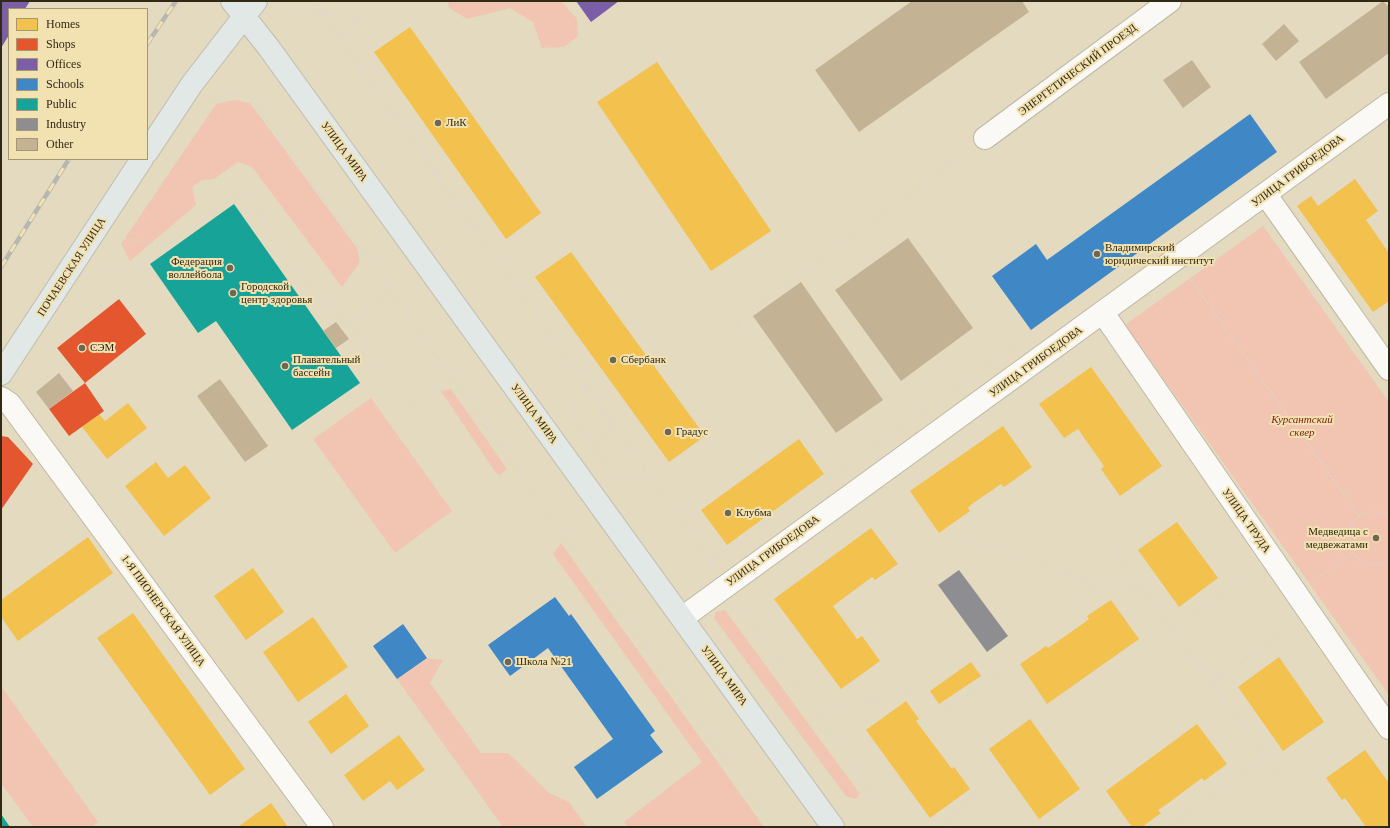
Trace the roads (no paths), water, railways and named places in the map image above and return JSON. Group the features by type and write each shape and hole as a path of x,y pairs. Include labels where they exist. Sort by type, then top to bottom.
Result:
{"main road":[{"path":"148,150 245,6"},
{"name":"УЛИЦА МИРА","path":"245,6 833,827"},
{"name":"ПОЧАЕВСКАЯ УЛИЦА","path":"1,374 141,160"}],"street":[{"name":"ЭНЕРГЕТИЧЕСКИЙ ПРОЕЗД","path":"986,138 1170,1"},
{"name":"УЛИЦА ГРИБОЕДОВА","path":"682,618 1177,260 1266,195 1316,156 1389,104"},
{"path":"1266,195 1389,369"},
{"name":"УЛИЦА ТРУДА","path":"1103,313 1389,728"},
{"name":"1-Я ПИОНЕРСКАЯ УЛИЦА","path":"1,398 10,404 322,827"}],"railway":[{"path":"148,43 176,1"},
{"path":"1,267 68,160"}],"place":[{"name":"ЛиК","path":"438,123"},
{"name":"Владимирский юридический институт","path":"1097,254"},
{"name":"Федерация воллейбола","path":"230,268"},
{"name":"Городской центр здоровья","path":"233,293"},
{"name":"СЭМ","path":"82,348"},
{"name":"Сбербанк","path":"613,360"},
{"name":"Плавательный бассейн","path":"285,366"},
{"name":"Градус","path":"668,432"},
{"name":"Клубма","path":"728,513"},
{"name":"Медведица с медвежатами","path":"1376,538"},
{"name":"Школа №21","path":"508,662"}],"park label":[{"name":"Курсантский сквер","path":"1302,426"}]}
